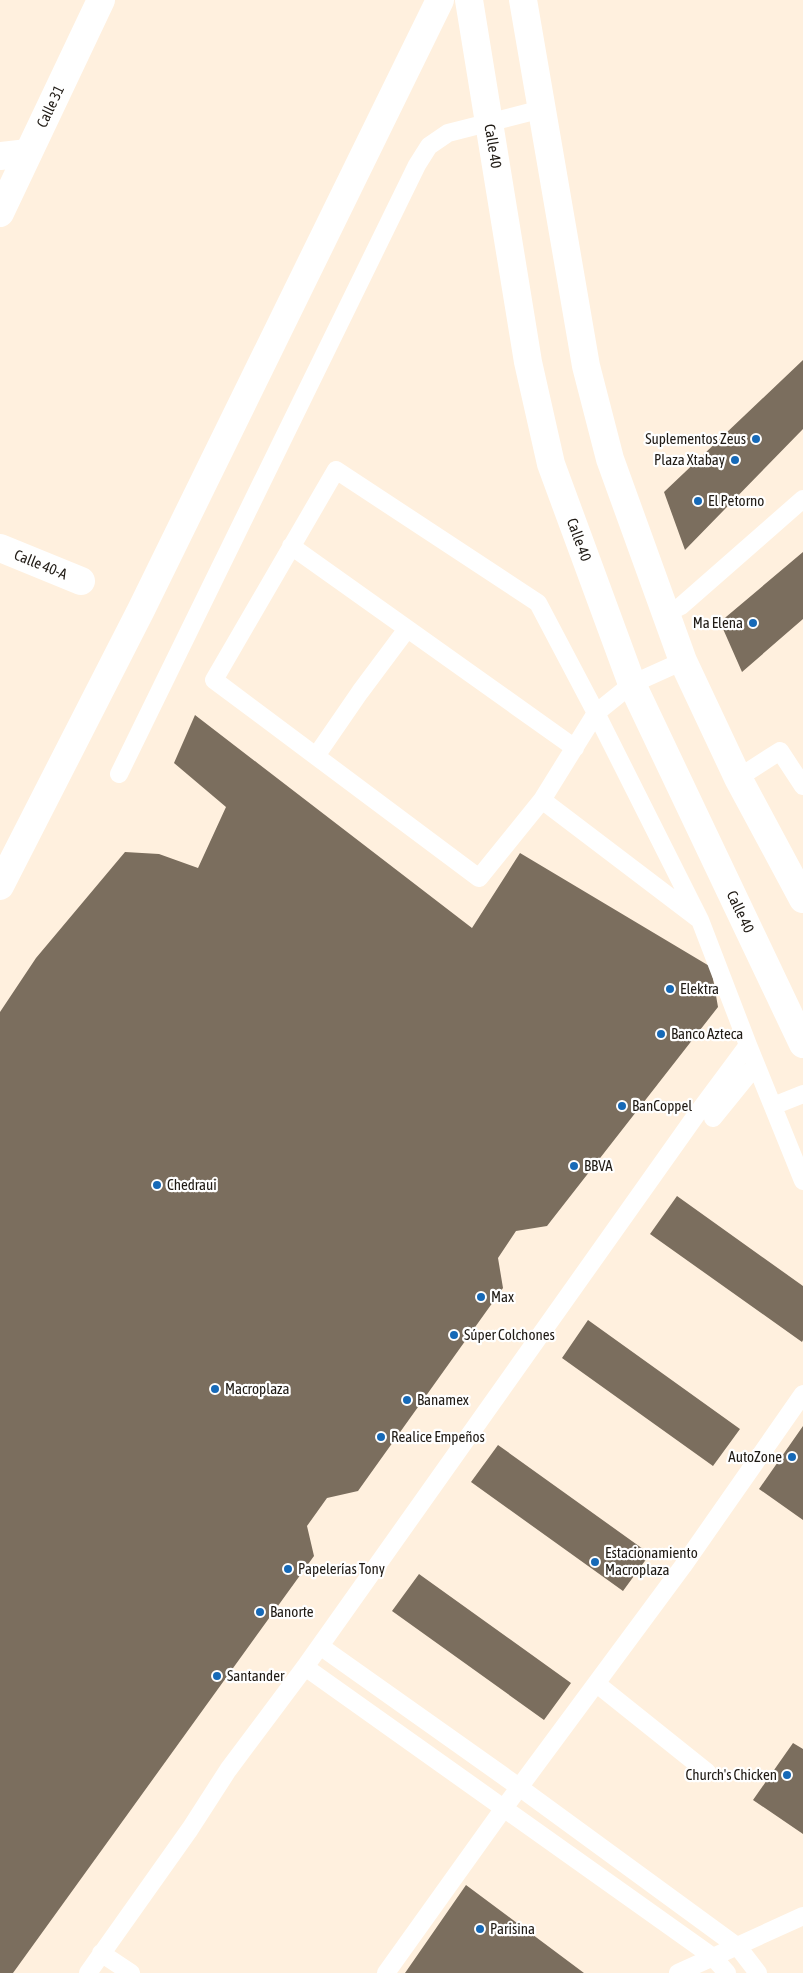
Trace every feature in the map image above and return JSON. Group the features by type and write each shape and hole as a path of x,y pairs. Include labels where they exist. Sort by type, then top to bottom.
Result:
{"main road":[{"name":"Calle 31","path":"0,213 100,0"},
{"path":"0,886 145,601 440,0"},
{"name":"Calle 40","path":"469,0 528,362 551,464 632,684 803,1044"},
{"path":"523,0 588,376 610,459 683,661 738,778 803,899"},
{"path":"0,156 28,153"},
{"name":"Calle 40-A","path":"0,548 81,581"}],"lane":[{"path":"119,774 417,165 429,146 448,133 542,109"},
{"path":"683,661 632,684 596,713 542,800 479,878 214,680 336,470 538,603 596,713 700,920 803,1181"},
{"path":"667,613 681,606 803,499"},
{"path":"291,546 575,748"},
{"path":"316,756 360,692 408,629"},
{"path":"738,778 780,751 803,786"},
{"path":"542,800 700,920"},
{"path":"88,1973 190,1829 228,1770 320,1646 667,1155 748,1045"},
{"path":"713,1118 756,1065"},
{"path":"773,1106 803,1094"},
{"path":"386,1973 519,1787 683,1566 803,1394"},
{"path":"320,1646 519,1787 738,1947 758,1973"},
{"path":"305,1666 713,1957 727,1973"},
{"path":"597,1684 707,1772"},
{"path":"678,1973 803,1916"},
{"path":"101,1953 131,1973"}],"building":[{"name":"Plaza Xtabay","path":"803,360 803,429 685,550 664,492"},
{"path":"803,552 803,619 742,672 720,622"},
{"name":"Macroplaza","path":"195,715 472,928 520,853 711,967 718,1007 547,1226 516,1231 498,1258 503,1288 358,1491 327,1498 307,1526 314,1556 13,1973 0,1973 0,1012 36,958 125,852 159,854 198,868 226,807 174,763"},
{"path":"677,1196 803,1286 802,1342 650,1234"},
{"path":"588,1320 740,1429 713,1466 562,1358"},
{"name":"AutoZone","path":"803,1426 803,1520 759,1489"},
{"path":"498,1445 650,1554 623,1591 471,1482"},
{"path":"419,1574 571,1683 544,1720 392,1611"},
{"name":"Church's Chicken","path":"793,1743 803,1749 803,1834 753,1800"},
{"name":"Parisina","path":"466,1885 584,1973 405,1973"}],"place":[{"name":"Suplementos Zeus","path":"756,439"},
{"name":"Plaza Xtabay","path":"735,460"},
{"name":"El Petorno","path":"698,501"},
{"name":"Ma Elena","path":"753,623"},
{"name":"Elektra","path":"670,989"},
{"name":"Banco Azteca","path":"661,1034"},
{"name":"BanCoppel","path":"622,1106"},
{"name":"BBVA","path":"574,1166"},
{"name":"Chedraui","path":"157,1185"},
{"name":"Max","path":"481,1297"},
{"name":"Súper Colchones","path":"454,1335"},
{"name":"Macroplaza","path":"215,1389"},
{"name":"Banamex","path":"407,1400"},
{"name":"Realice Empeños","path":"381,1437"},
{"name":"AutoZone","path":"792,1457"},
{"name":"Estacionamiento Macroplaza","path":"595,1562"},
{"name":"Papelerías Tony","path":"288,1569"},
{"name":"Banorte","path":"260,1612"},
{"name":"Santander","path":"217,1676"},
{"name":"Church's Chicken","path":"787,1775"},
{"name":"Parisina","path":"480,1929"}]}
